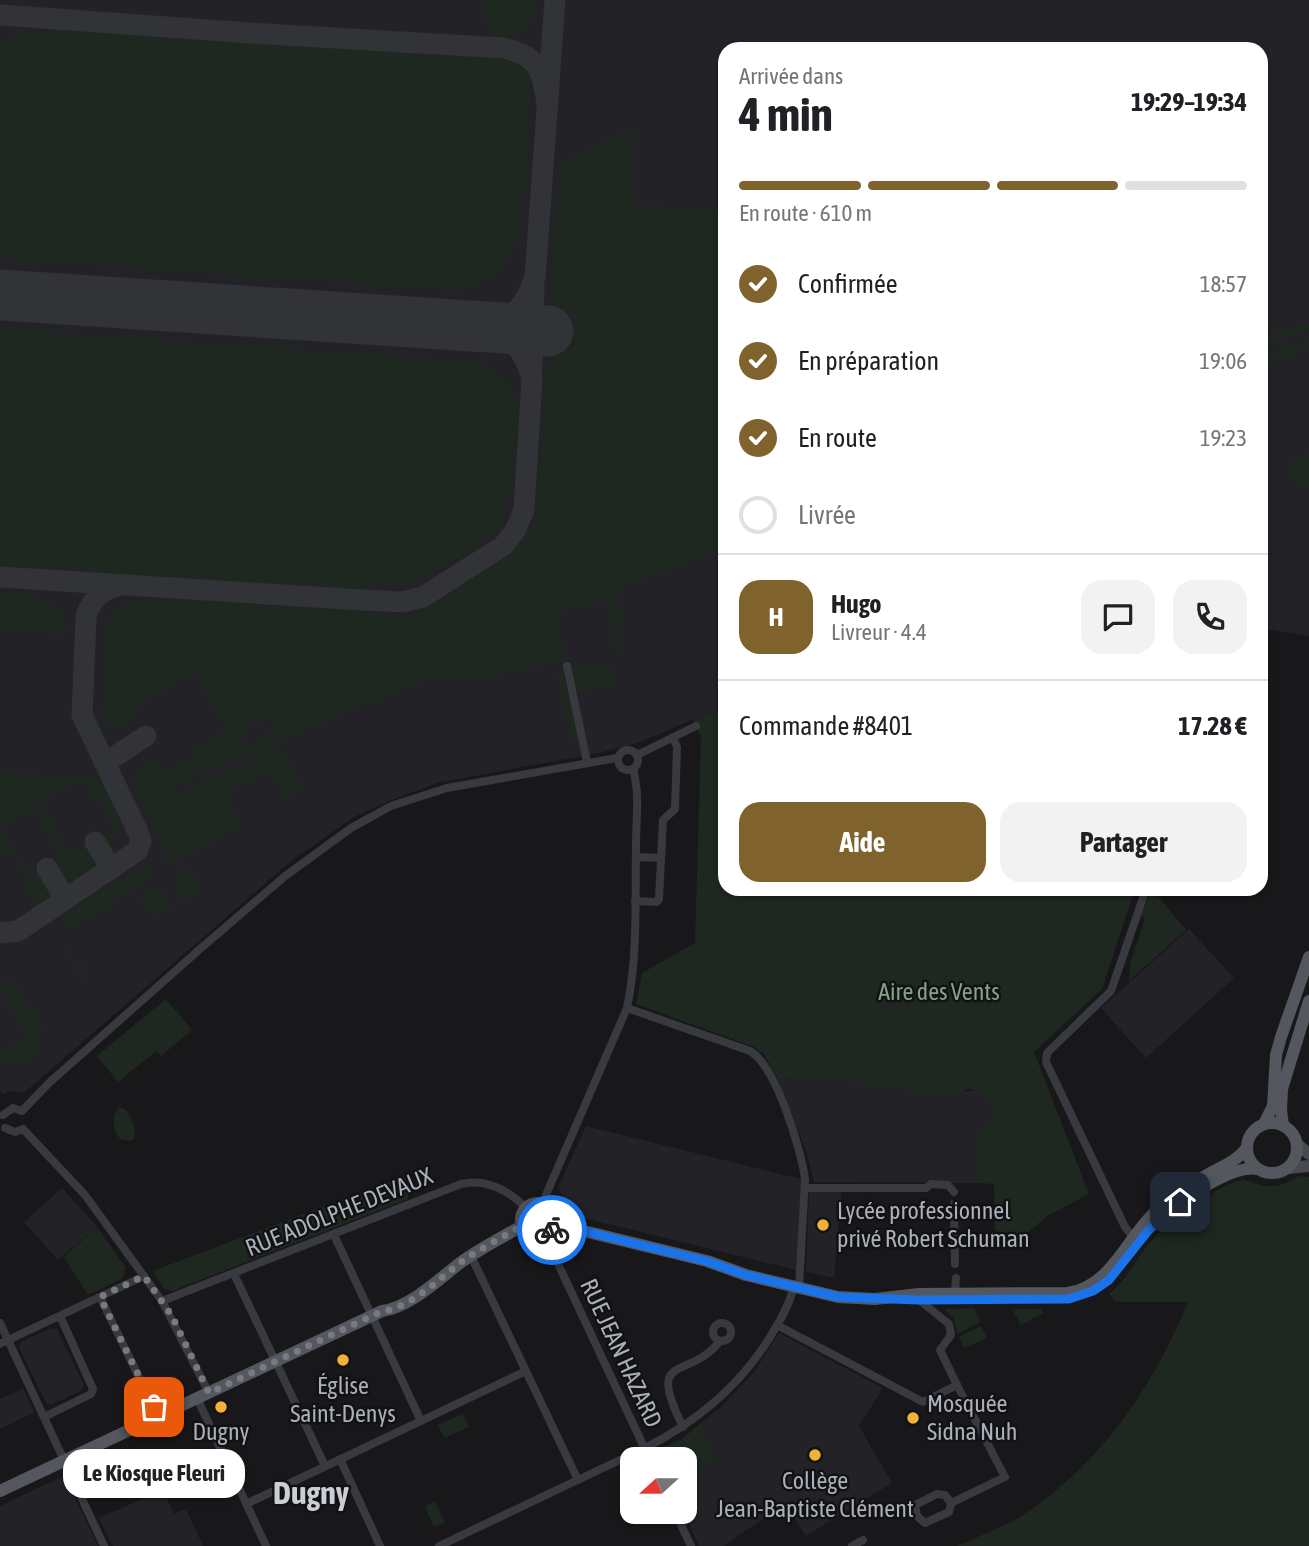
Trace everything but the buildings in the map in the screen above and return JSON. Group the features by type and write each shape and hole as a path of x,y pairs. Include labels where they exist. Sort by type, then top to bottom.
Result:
{"main road":[{"path":"899,1298 919,1294 1079,1291 1105,1275 1133,1237 1164,1204 1192,1183 1237,1160 1247,1148 1250,1136 1264,1124 1273,1106 1279,1046 1309,957"},
{"path":"1283,1125 1282,1089 1305,1030 1309,1001"},
{"path":"1264,1124 1283,1125 1291,1131 1297,1144 1309,1154"},
{"path":"1289,1168 1294,1161 1297,1144"},
{"path":"1247,1148 1250,1160 1263,1172 1276,1174 1289,1168 1309,1166"},
{"path":"555,1224 706,1261 796,1288 854,1299 1057,1300 1081,1297 1109,1280 1148,1231 1180,1202 1241,1169 1257,1169"},
{"path":"534,1203 542,1204 551,1210 555,1224 545,1236 533,1237 522,1226 520,1219 526,1208 534,1203"},
{"path":"0,1491 377,1314 386,1305 410,1292 422,1291 440,1281 471,1256 522,1226"}],"street":[{"path":"567,666 587,762"},
{"path":"637,755 696,726"},
{"path":"635,901 657,902 659,899 663,820 675,809 677,747 673,738"},
{"path":"22,1111 50,1082 284,877 351,828 391,806 447,788 617,758 627,749 637,755 638,761 633,769 637,782 635,901 633,967 627,1009 542,1204"},
{"path":"617,758 620,767 633,769"},
{"path":"636,857 661,858"},
{"path":"1133,1237 1125,1227 1046,1062 1047,1054 1111,991 1144,896"},
{"path":"627,1009 754,1054 775,1086 788,1115 804,1168 805,1188 796,1288 777,1325 728,1391 683,1427 647,1447"},
{"path":"13,1108 22,1111 26,1120 23,1129 15,1132 2,1130 1,1114 13,1108"},
{"path":"23,1129 85,1195 162,1301 209,1393"},
{"name":"RUE ADOLPHE DEVAUX","path":"162,1301 461,1184 481,1182 507,1191 526,1208"},
{"path":"805,1188 926,1188 931,1184 948,1185 954,1192"},
{"path":"954,1204 956,1264"},
{"path":"334,1234 377,1314 421,1421"},
{"name":"RUE JEAN HAZARD","path":"545,1236 645,1447"},
{"path":"471,1256 578,1480"},
{"path":"234,1274 325,1466"},
{"path":"4,1342 144,1276"},
{"path":"956,1278 956,1293"},
{"path":"100,1297 158,1416"},
{"path":"919,1300 949,1324 951,1335 940,1350 1004,1477 951,1503"},
{"path":"44,1417 91,1394 93,1389 60,1316"},
{"path":"0,1323 4,1342 44,1417 104,1546"},
{"path":"777,1325 923,1402 957,1385"},
{"path":"683,1427 668,1392 670,1377 677,1368 713,1350 720,1341"},
{"path":"246,1504 526,1371"},
{"path":"197,1398 266,1546"},
{"path":"340,1459 380,1546"},
{"path":"439,1546 620,1460"},
{"path":"937,1494 946,1495 951,1503 949,1512 925,1523 917,1516 915,1505 937,1494"},
{"path":"681,1524 691,1546"},
{"path":"852,1546 863,1540"}],"shaded area":[{"path":"0,0 1309,0 1309,636 1268,629 1268,42 718,42 718,709 641,742 599,753 437,783 354,817 291,861 24,1093 9,1091 3,1094 0,1091"},
{"path":"1189,929 1234,978 1146,1058 1101,1008"},
{"path":"814,1077 959,1092 975,1090 982,1093 988,1098 993,1109 990,1124 978,1134 978,1183 814,1182 806,1150 778,1079"},
{"path":"586,1126 801,1179 796,1270 572,1215 573,1202 562,1196 558,1187"},
{"path":"62,1188 97,1227 58,1260 24,1222"},
{"name":"Lycée professionnel privé Robert Schuman","path":"809,1192 841,1192 834,1278 806,1272"},
{"path":"51,1328 57,1329 84,1385 82,1390 51,1405 46,1403 19,1347 21,1342"},
{"name":"Collège Jean-Baptiste Clément","path":"779,1333 881,1387 882,1390 859,1426 892,1483 806,1536 785,1503 724,1546 699,1546 689,1524 697,1524 697,1468 717,1461 701,1423 722,1406 754,1372"},
{"path":"23,1388 34,1412 0,1429 0,1399"},
{"path":"61,1477 66,1479 98,1546 0,1546 0,1506"},
{"path":"163,1490 174,1514 186,1509 203,1546 113,1546 99,1518"}],"green space":[{"path":"484,0 536,0 533,17 527,29 508,37 498,37 485,21"},
{"path":"59,30 510,60 523,69 531,83 522,228 513,253 508,262 492,277 458,291 12,260 0,257 0,43 18,35"},
{"path":"637,130 635,204 718,210 718,552 618,589 624,651 615,653 604,600 556,612 567,662 466,681 432,677 167,790 169,796 280,746 305,786 286,799 267,770 228,794 244,823 174,864 164,861 161,856 165,853 133,786 132,774 157,758 166,772 197,753 195,748 226,729 192,673 130,713 132,717 116,728 105,727 101,718 106,642 102,638 108,621 117,610 129,604 157,600 414,615 513,554 535,517 549,347 572,350 574,316 550,315 559,171 584,150 606,139","holes":["274,718 278,725 244,746 242,742 253,724"]},
{"path":"1309,322 1309,329 1268,344 1268,336 1276,330"},
{"path":"0,329 472,361 482,364 502,376 519,405 513,479 505,515 498,526 471,550 428,576 405,585 347,589 0,565"},
{"path":"1309,339 1309,348 1288,360 1277,360 1268,368 1268,354"},
{"path":"1309,452 1308,488 1297,484 1290,471 1296,456"},
{"path":"0,592 45,599 53,604 65,621 68,635 0,631"},
{"path":"610,661 614,686 574,693 570,669"},
{"path":"563,670 580,744 571,746 556,671"},
{"name":"Aire des Vents","path":"718,709 718,896 1133,896 1102,989 1034,1052 1089,1194 1047,1216 1024,1236 1008,1236 995,1231 994,1184 978,1183 978,1133 985,1128 992,1114 989,1101 984,1095 968,1089 953,1097 814,1077 778,1079 764,1054 754,1047 636,1004 642,973 695,943 701,736 693,720"},
{"path":"96,764 113,794 116,805 116,838 112,849 107,849 99,836 113,827 83,779 41,805 71,853 85,844 89,850 92,848 100,860 99,866 73,882 67,881 55,863 63,858 33,809 2,828 32,877 40,872 50,888 50,895 35,905 24,884 28,881 12,852 0,856 0,774 4,771 95,778"},
{"path":"148,863 151,869 148,881 73,928 67,927 63,915"},
{"path":"185,867 191,867 204,889 182,902 173,880 176,873"},
{"path":"150,889 163,891 172,909 152,918 139,898"},
{"path":"1149,896 1158,896 1186,930 1129,981 1131,961 1145,919 1141,915"},
{"path":"68,948 78,965 83,962 84,976 92,997 65,949"},
{"path":"15,979 43,1027 38,1053 14,1067 5,1058 0,1063 0,1054 26,1037 0,993 0,983"},
{"path":"166,999 192,1030 161,1056 156,1051 118,1082 97,1056"},
{"path":"119,1108 129,1114 133,1122 134,1139 131,1141 120,1139 116,1131 114,1119"},
{"path":"409,1174 408,1199 172,1291 164,1289 153,1271"},
{"path":"1299,1176 1309,1177 1309,1546 957,1546 1013,1521 1048,1497 1099,1449 1140,1394 1158,1365 1188,1302 1116,1302 1109,1294 1125,1278 1155,1237 1194,1204 1228,1185 1246,1180 1277,1186"},
{"path":"534,1210 542,1210 548,1220 542,1230 534,1230 528,1224 528,1216"},
{"path":"97,1227 126,1268 122,1279 88,1295 64,1257"},
{"path":"974,1308 980,1322 957,1334 954,1319 945,1309"},
{"path":"1012,1309 1041,1309 1043,1313 1021,1325"},
{"path":"981,1326 987,1338 964,1348 959,1337"},
{"path":"463,1414 469,1427 444,1438 438,1425"},
{"path":"701,1423 717,1461 697,1468 697,1447 664,1447 682,1439"},
{"path":"435,1502 445,1522 434,1527 425,1506"}],"taxiway":[{"path":"477,326 508,318 521,306 535,277 555,0"},
{"path":"0,15 503,48 524,55 537,66 547,104"},
{"path":"532,369 534,286"},
{"path":"0,293 10,295"},
{"path":"0,577 403,602 423,597 503,546 515,531 524,510 532,378 523,355 511,341 471,326"},
{"path":"0,933 18,931 137,851 141,842 82,715 86,616 99,595 121,585"},
{"path":"105,763 146,736"},
{"path":"95,842 111,868"},
{"path":"47,868 65,899"}],"runway":[{"path":"0,295 548,331"}],"way so far":[{"path":"154,1407 100,1297 144,1276 172,1316 209,1393 364,1322 382,1311 389,1311 440,1281 460,1263 522,1226 524,1231 533,1237 545,1236 552,1230"}],"place":[{"name":"Lycée professionnel privé Robert Schuman","path":"823,1225"},
{"name":"Église Saint-Denys","path":"343,1360"},
{"name":"Le Kiosque Fleuri","path":"154,1407"},
{"name":"Dugny","path":"221,1407"},
{"name":"Mosquée Sidna Nuh","path":"913,1418"},
{"name":"Collège Jean-Baptiste Clément","path":"815,1455"}],"district":[{"name":"Dugny","path":"311,1493"}],"route":[{"path":"552,1230 555,1224 838,1297 919,1300 1069,1299 1081,1297 1109,1280 1148,1231 1180,1202"}]}
